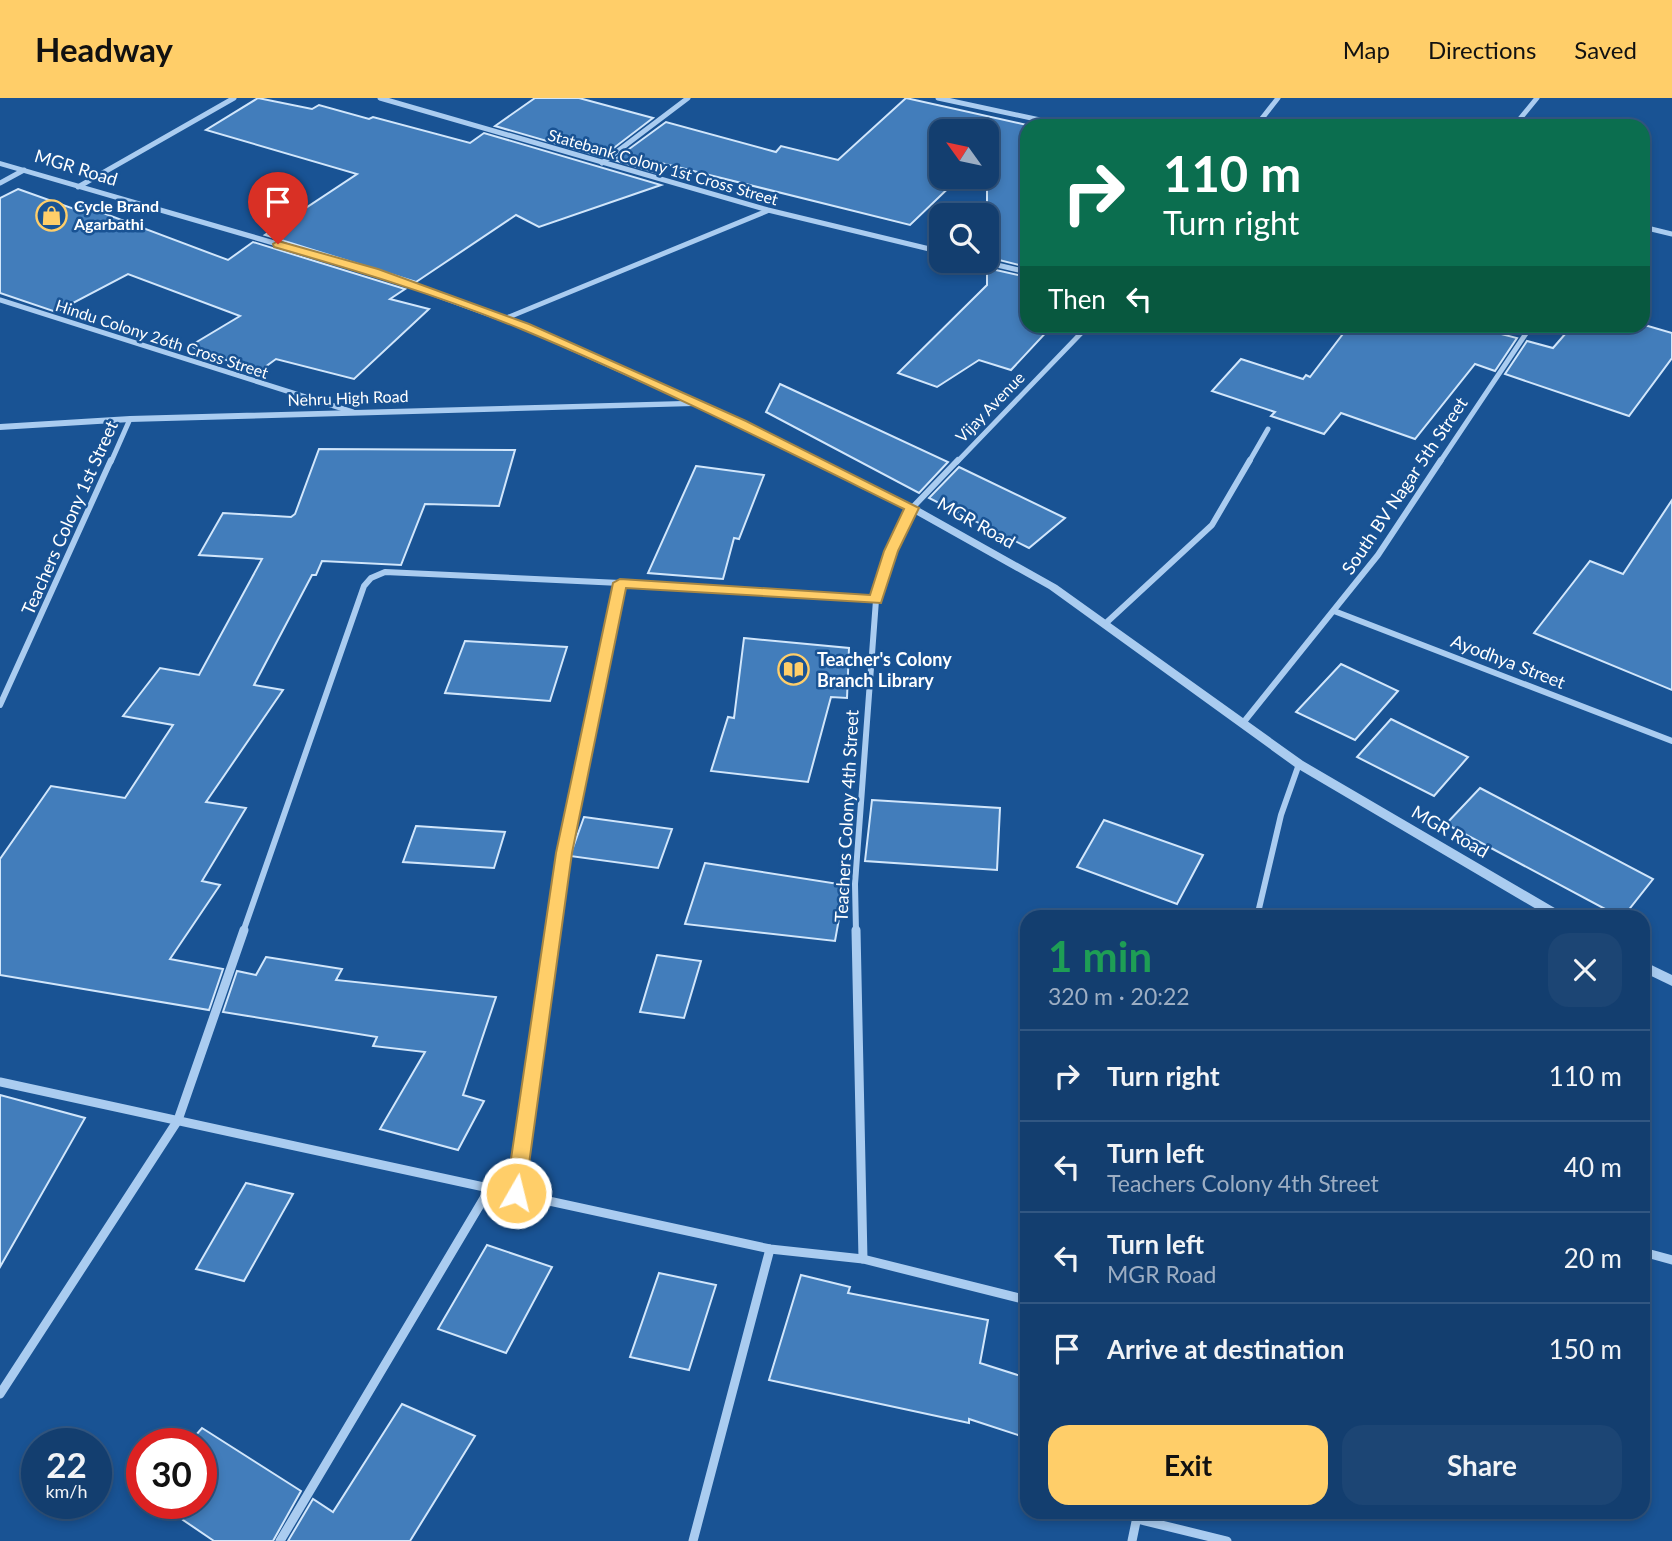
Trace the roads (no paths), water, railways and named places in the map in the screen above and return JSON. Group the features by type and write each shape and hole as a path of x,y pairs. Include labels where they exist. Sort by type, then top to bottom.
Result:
{"street":[{"path":"78,187 234,98"},
{"name":"Statebank Colony 1st Cross Street","path":"380,98 768,210 929,248"},
{"path":"602,163 688,98"},
{"path":"938,98 1036,119"},
{"path":"1262,119 1278,98"},
{"path":"1520,119 1537,98"},
{"name":"MGR Road","path":"0,163 374,272 504,319 697,404 912,508 1032,574 1106,623 1299,764 1548,910"},
{"path":"0,183 24,170"},
{"path":"504,319 768,210"},
{"path":"1650,229 1672,234"},
{"path":"999,265 1020,270"},
{"name":"Hindu Colony 26th Cross Street","path":"0,300 356,413"},
{"name":"Vijay Avenue","path":"912,508 1081,333"},
{"name":"South BV Nagar 5th Street","path":"1243,723 1378,555 1526,333"},
{"name":"Nehru High Road","path":"0,427 130,419 697,404"},
{"name":"Teachers Colony 1st Street","path":"0,705 130,419"},
{"path":"1106,623 1212,525 1268,429"},
{"name":"Teachers Colony 4th Street","path":"863,1259 855,884 876,600 891,551 912,508"},
{"path":"0,1394 178,1120 363,586 371,578 385,572 620,583 876,600"},
{"path":"516,1193 564,853 620,583"},
{"name":"Ayodhya Street","path":"1334,611 1672,741"},
{"path":"1259,910 1281,815 1299,764"},
{"path":"1650,970 1672,981"},
{"path":"0,1082 769,1249 863,1259 1020,1298"},
{"path":"279,1541 490,1188"},
{"path":"694,1541 769,1249"},
{"path":"1650,1254 1672,1260"},
{"path":"1132,1541 1136,1519"},
{"path":"1148,1519 1227,1541"}],"place":[{"name":"Cycle Brand Agarbathi","path":"51,215"},
{"name":"Teacher's Colony Branch Library","path":"794,670"}]}
